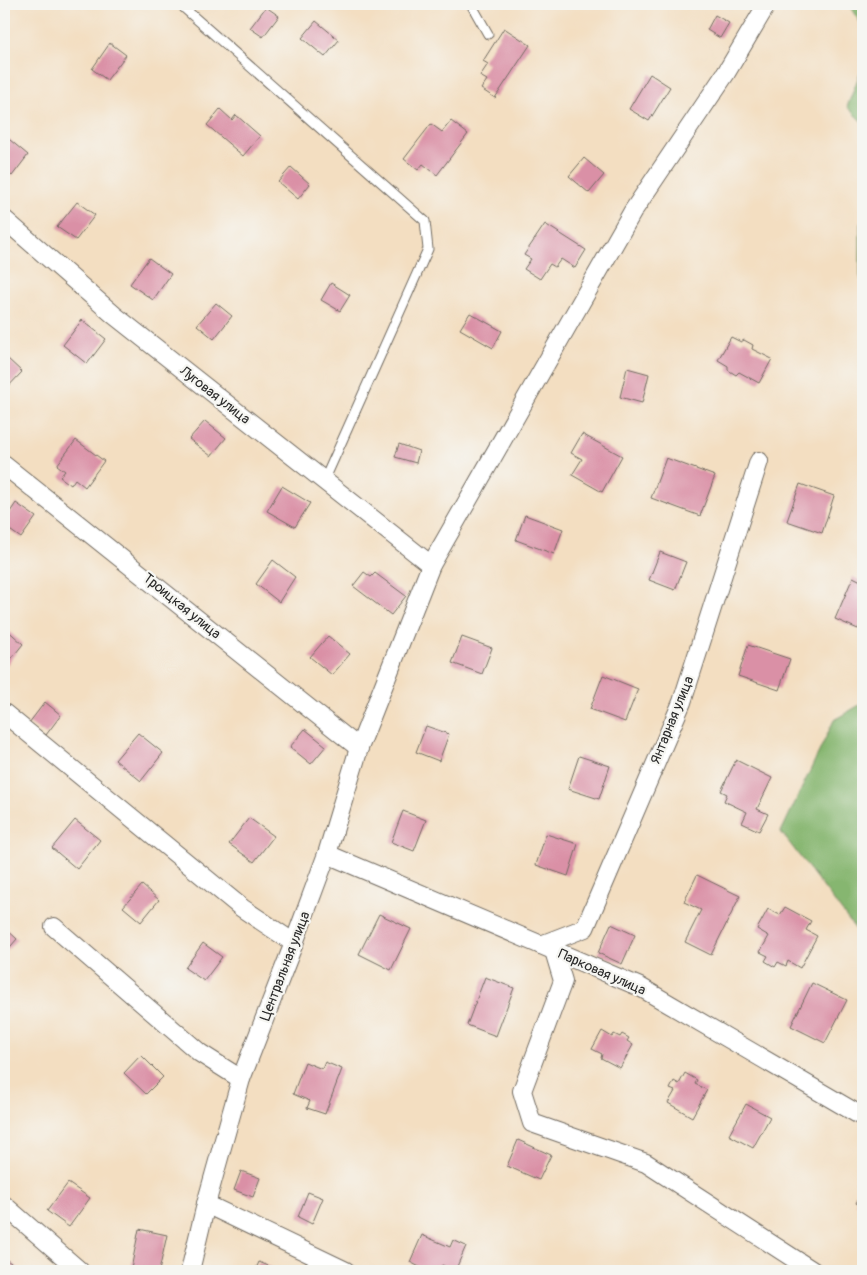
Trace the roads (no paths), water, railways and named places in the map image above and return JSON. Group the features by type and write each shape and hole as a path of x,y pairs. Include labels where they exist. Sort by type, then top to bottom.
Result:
{"street":[{"name":"Центральная улица","path":"190,1271 206,1204 241,1078 327,854 359,748 431,565 633,211 726,73 767,4"},
{"name":"Луговая улица","path":"4,218 114,315 431,565"},
{"name":"Янтарная улица","path":"548,948 584,928 682,702 759,462"},
{"name":"Троицкая улица","path":"4,465 359,748"},
{"path":"4,714 242,908 294,943"},
{"name":"Парковая улица","path":"327,854 640,987 863,1117"},
{"path":"54,927 200,1053 241,1078"},
{"path":"548,948 563,981 522,1091 532,1123 646,1163 813,1271"},
{"path":"206,1204 346,1271"},
{"path":"4,1205 80,1271"}],"lane":[{"path":"471,4 488,34"},
{"path":"184,8 425,222 428,249 324,481"}]}
